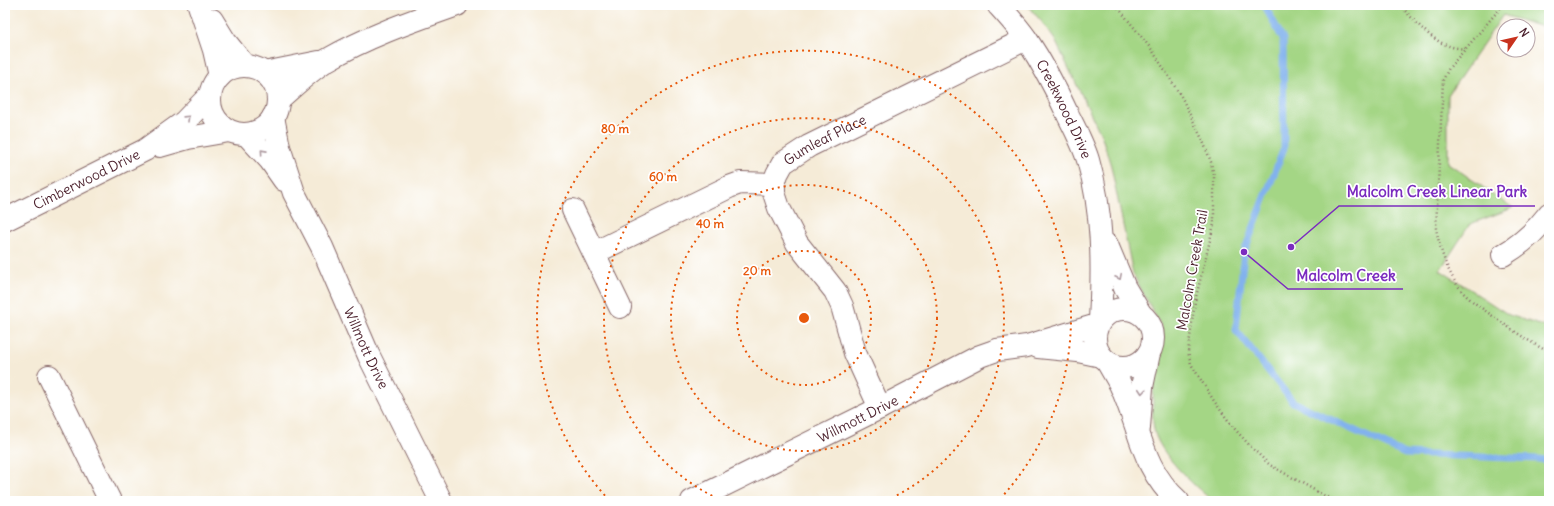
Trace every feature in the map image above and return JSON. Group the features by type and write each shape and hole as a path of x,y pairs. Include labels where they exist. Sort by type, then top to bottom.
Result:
{"street":[{"path":"199,5 214,50 215,85 210,106 220,125 238,132 257,131 266,126 276,109 299,81 326,61 391,28 456,5"},
{"path":"203,5 226,41 254,69 272,80 276,90 276,109"},
{"name":"Creekwood Drive","path":"998,5 1026,39 1039,58 1088,159 1100,228 1102,271 1099,323"},
{"name":"Gumleaf Place","path":"774,184 783,163 795,154 1026,39"},
{"path":"215,85 227,70 290,69 326,61"},
{"name":"Cimberwood Drive","path":"5,220 145,150 184,122 215,85"},
{"name":"Willmott Drive","path":"276,109 279,147 294,193"},
{"name":"Cimberwood Drive","path":"145,150 188,138 238,132"},
{"name":"Willmott Drive","path":"238,132 270,160 294,193 322,247 369,356 441,501"},
{"path":"594,254 728,187 740,183 774,184 774,193 779,208 797,243 835,292 842,306 855,353 880,408"},
{"path":"573,210 620,307"},
{"path":"1503,255 1516,248 1535,231 1549,214"},
{"name":"Creekwood Drive","path":"1100,228 1116,269 1140,313"},
{"path":"1139,435 1142,387 1153,336 1146,319 1140,313 1123,308 1114,310 1107,314 1099,323 1094,341 1096,349 1120,384 1143,450 1151,468 1160,483 1178,501"},
{"name":"Willmott Drive","path":"692,501 880,408 980,356 997,350 1027,346 1099,323"},
{"name":"Willmott Drive","path":"1027,346 1078,351 1104,359"},
{"path":"1104,359 1117,366 1126,367 1135,365 1143,360 1149,353"},
{"path":"49,376 110,501"}],"path":[{"name":"Malcolm Creek Trail","path":"1116,5 1152,50 1170,78 1200,134 1211,162 1214,183 1214,224 1195,301 1188,352 1191,364 1214,401 1233,427 1252,448 1270,465 1334,501"},
{"path":"1400,5 1419,26 1438,40 1449,46 1465,49"},
{"path":"1503,5 1449,68 1443,80 1436,228 1440,247 1448,269 1460,289 1467,297 1502,322 1549,352"}],"green space":[{"path":"1027,5 1549,5 1549,29 1536,25 1536,18 1513,18 1503,15 1501,18 1496,18 1496,25 1448,95 1448,163 1513,208 1470,224 1440,270 1509,315 1549,328 1549,501 1213,501 1196,487 1169,458 1162,448 1154,429 1154,388 1156,365 1161,341 1161,326 1133,274 1111,166 1102,137 1055,40"}],"waterway":[{"path":"1264,5 1283,39 1284,148 1244,252 1236,330 1293,402 1405,454 1539,459 1549,461"}],"place":[{"name":"Malcolm Creek Linear Park","path":"1291,247"},
{"name":"Malcolm Creek","path":"1244,252"}]}
